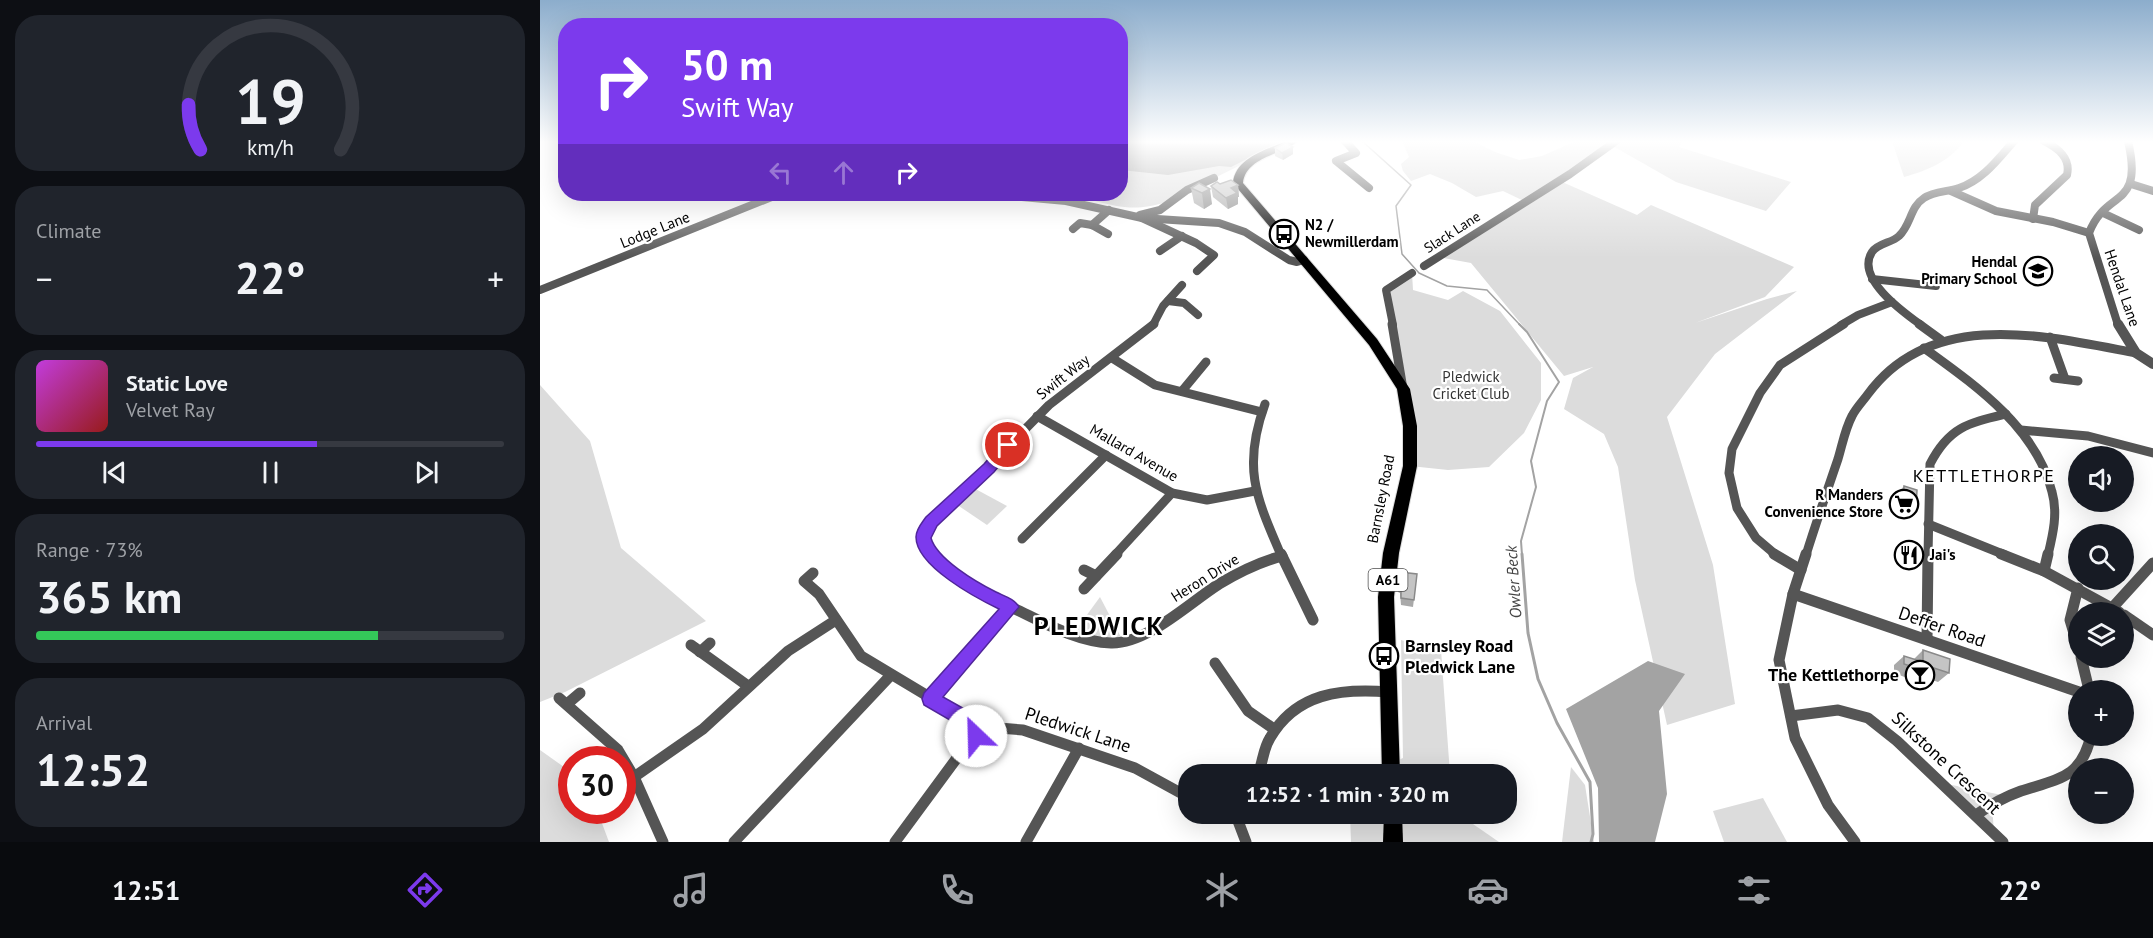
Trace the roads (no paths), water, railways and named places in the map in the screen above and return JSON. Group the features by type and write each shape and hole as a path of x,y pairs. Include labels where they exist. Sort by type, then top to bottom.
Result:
{"main road":[{"name":"Barnsley Road","path":"1237,180 1373,342 1403,388 1410,426 1410,465 1391,553 1386,597 1391,764"},
{"path":"1393,824 1393,842"}],"street":[{"path":"1129,214 1156,213 1170,205 1185,191 1209,180"},
{"path":"1360,180 1369,188"},
{"name":"Slack Lane","path":"1424,266 1560,180"},
{"path":"1941,340 1875,287 1868,266 1869,257 1873,251 1898,238 1918,201 1972,180"},
{"path":"2033,219 2035,205 2061,180"},
{"path":"1951,190 1996,211 2089,233 2091,226 2103,213 2124,196 2131,180"},
{"path":"2131,184 2153,191"},
{"name":"Lodge Lane","path":"540,290 762,201"},
{"path":"1066,201 1129,214 1182,236 1214,255 1197,271"},
{"path":"1092,225 1109,210"},
{"path":"2103,213 2139,231"},
{"path":"1142,218 1219,223 1241,230 1289,260 1298,262 1304,260"},
{"path":"1073,229 1080,223 1092,225 1108,234"},
{"name":"Hendal Lane","path":"2089,233 2119,327 2136,353 2153,364"},
{"path":"1160,251 1182,236"},
{"path":"1403,388 1386,290 1412,273"},
{"path":"1872,279 1936,286"},
{"name":"Swift Way","path":"1011,607 987,596 932,556 927,550 925,530 989,468 1037,416 1112,358 1142,331 1182,285"},
{"path":"1168,301 1174,300 1189,304 1198,315"},
{"path":"1801,570 1776,558 1748,530 1732,492 1731,451 1762,389 1777,367 1786,359 1858,315 1892,302"},
{"path":"1855,842 1828,804 1795,738 1779,660 1793,594 1852,416 1863,397 1884,375 1908,356 1941,340 1995,333 2050,337 2136,353"},
{"path":"2050,337 2066,379"},
{"path":"1924,348 1980,390 2006,414 2021,430 2047,477 2055,519 2044,571"},
{"path":"1112,358 1144,380 1182,391 1264,408 1252,450 1255,491 1293,585 1313,620"},
{"path":"1182,391 1199,365"},
{"path":"2054,378 2078,381"},
{"path":"1926,639 1930,464 1945,437 1969,421 2006,414"},
{"name":"Mallard Avenue","path":"1037,416 1172,493 1207,500 1255,491"},
{"path":"2021,430 2070,432 2119,442 2153,453"},
{"path":"1029,535 1106,455"},
{"path":"1084,589 1172,493"},
{"path":"1928,524 2068,583"},
{"name":"Heron Drive","path":"1011,607 1073,634 1112,643 1121,642 1152,629 1220,584 1265,560 1282,556"},
{"path":"2122,602 2153,563"},
{"path":"1084,570 1096,576"},
{"path":"805,577 861,656 986,731 964,747 895,842"},
{"path":"2081,590 2102,602"},
{"name":"Deffer Road","path":"1793,594 2068,688"},
{"path":"930,699 1011,607"},
{"path":"636,776 695,735 788,651 836,620"},
{"path":"2134,622 2153,635"},
{"path":"710,643 696,648 748,686"},
{"path":"1215,663 1248,711 1274,729"},
{"path":"734,842 891,675"},
{"path":"1261,764 1267,742 1274,729 1293,708 1325,693 1367,689 1389,692"},
{"path":"580,693 563,701 615,746"},
{"name":"Silkstone Crescent","path":"1791,716 1838,710 1868,717 1897,741 2003,842"},
{"name":"Pledwick Lane","path":"986,731 999,728 1017,729 1079,748 1136,768 1178,791"},
{"path":"1976,816 2007,796 2064,778 2082,763 2087,746"},
{"path":"1026,842 1079,748"},
{"path":"636,781 663,842"},
{"path":"1239,824 1246,842"}],"waterway":[{"name":"Owler Beck","path":"1406,180 1411,185 1396,206 1402,254 1419,273 1447,286 1487,290 1520,325"},
{"name":"Owler Beck","path":"1520,325 1527,332 1559,382 1547,401 1531,461 1536,487 1521,541 1522,555"},
{"name":"Owler Beck","path":"1522,554 1528,633 1538,679 1557,723 1590,782 1593,834 1591,842"}],"place":[{"name":"N2 / Newmillerdam","path":"1284,234"},
{"name":"Hendal Primary School","path":"2038,271"},
{"name":"R Manders Convenience Store","path":"1904,504"},
{"name":"Jai's","path":"1909,555"},
{"name":"Barnsley Road Pledwick Lane","path":"1384,656"},
{"name":"The Kettlethorpe","path":"1920,675"}],"district":[{"name":"KETTLETHORPE","path":"1984,476"},
{"name":"PLEDWICK","path":"1099,626"}],"park label":[{"name":"Pledwick Cricket Club","path":"1471,386"}]}
